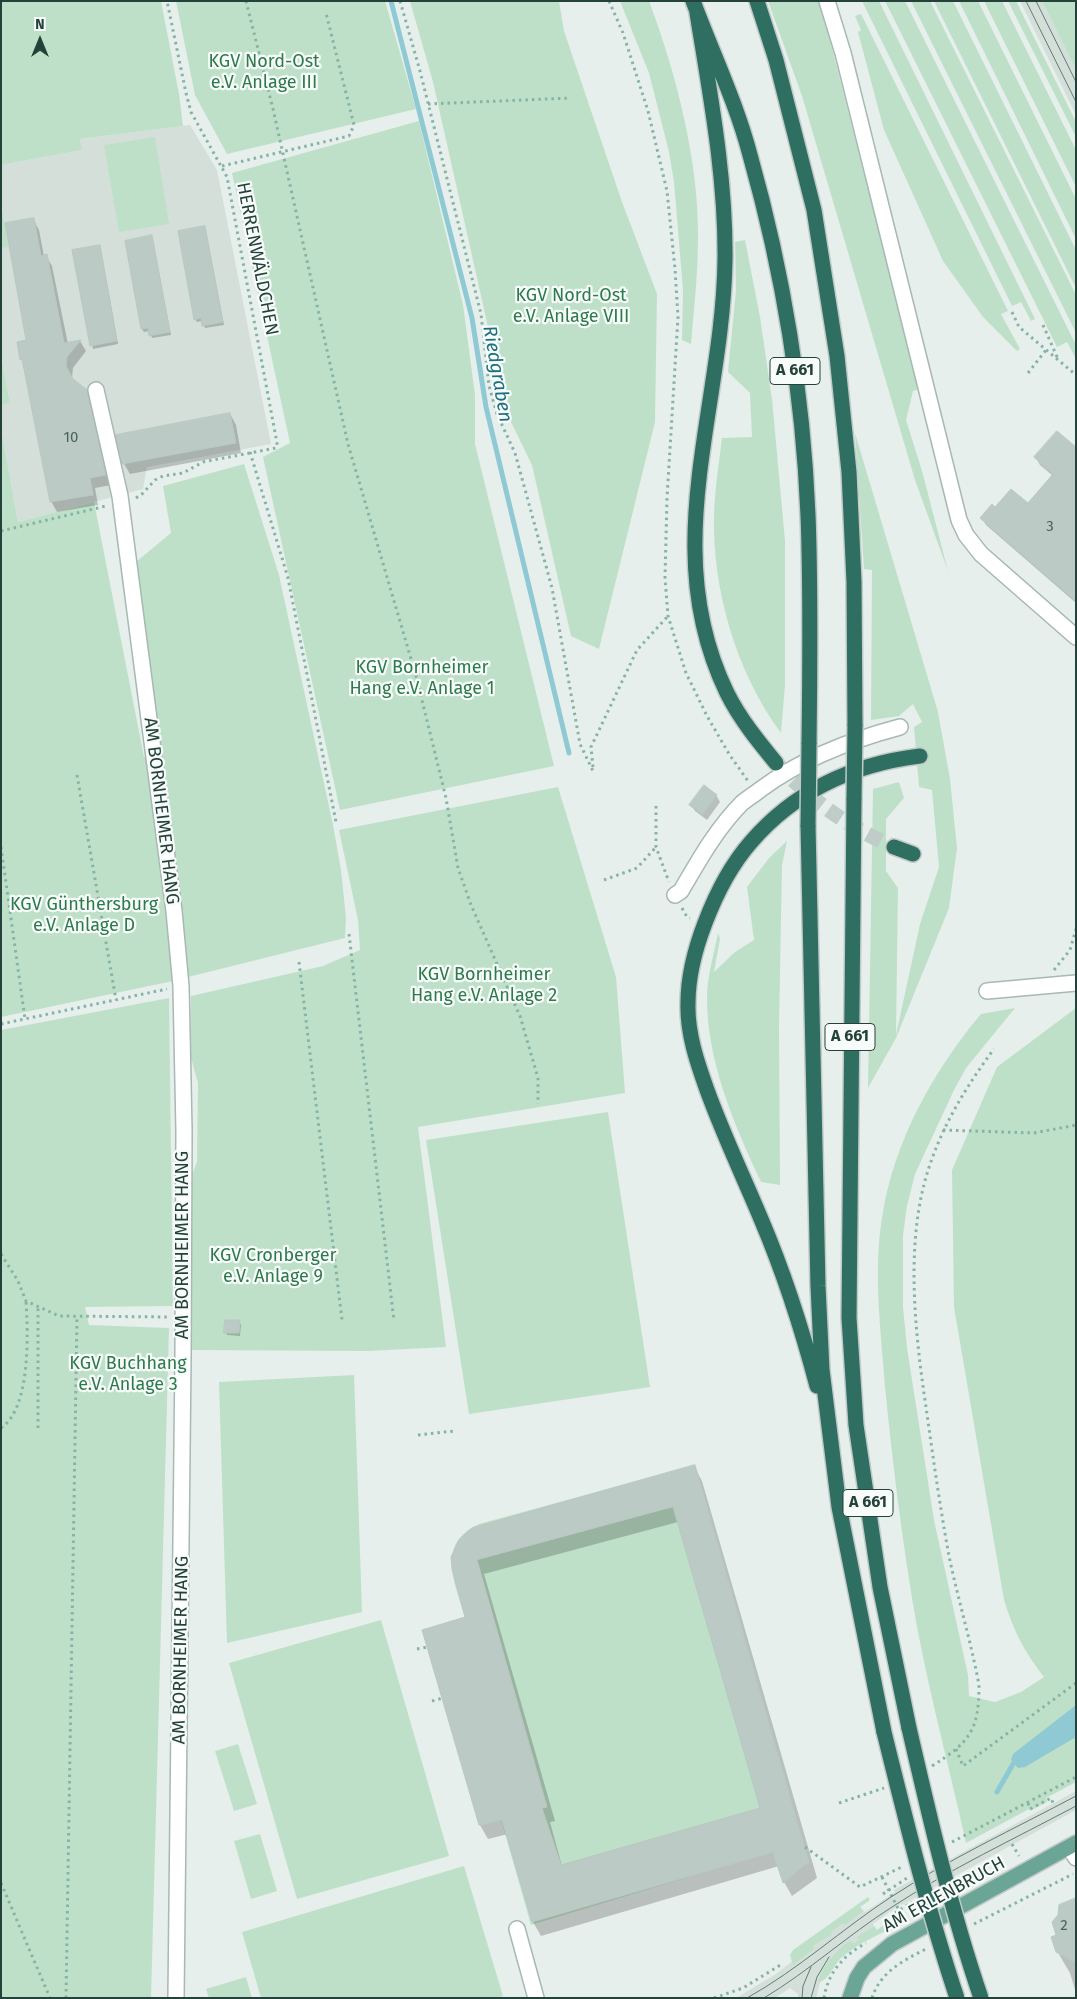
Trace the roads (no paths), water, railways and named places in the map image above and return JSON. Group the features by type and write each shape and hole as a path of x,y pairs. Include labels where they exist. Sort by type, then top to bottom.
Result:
{"highway":[{"name":"A 661","path":"757,1 776,60 814,210 838,365 849,472 854,582 855,726 849,1318 856,1425 880,1587 909,1728 947,1885 981,1998"},
{"name":"A 661","path":"695,7 734,103 750,153 769,226 792,347 802,432 808,514 810,629 808,826 818,1286 822,1370 828,1426 839,1507 884,1732 917,1861 957,1998"},
{"path":"695,7 718,149 725,260 717,354 701,454 696,509 694,566 696,592 707,642 728,694 747,726 776,763"},
{"path":"828,1426 806,1343 785,1280 762,1220 723,1135 701,1073 692,1039 688,1004 691,970 705,923 720,888 744,850 765,827 793,802 832,779 875,764 920,756"},
{"path":"894,848 913,854"}],"main road":[{"name":"AM ERLENBRUCH","path":"850,1998 857,1978 864,1967 892,1944 1074,1849"}],"street":[{"path":"827,1 845,61 959,520 966,535 982,554 1076,637"},
{"name":"AM BORNHEIMER HANG","path":"96,390 121,501 173,902 180,986 184,1131 176,1998"},
{"path":"674,895 681,891 712,840 743,802 756,792 776,778 816,756 862,737 900,727"},
{"path":"987,990 1076,983"},
{"path":"937,1919 948,1956"},
{"path":"517,1929 536,1998"}],"water":[{"path":"1076,1705 1076,1737 1025,1767 1018,1768 1011,1760 1013,1754"}],"waterway":[{"name":"Riedgraben","path":"391,1 472,318 486,407 569,753"},
{"path":"997,1792 1013,1764"}],"tunnel":[{"path":"777,764 790,778 831,812 861,831 894,847"}],"tram line":[{"path":"1026,1 1076,102"},
{"path":"1036,1 1076,82"},
{"path":"747,1998 785,1974 873,1909 913,1883 1076,1796"},
{"path":"764,1998 914,1893 959,1867 1076,1806"},
{"path":"811,1998 817,1977 829,1957"},
{"path":"802,1998 803,1986 811,1967"}],"park label":[{"name":"KGV Nord-Ost e.V. Anlage III","path":"264,72"},
{"name":"KGV Nord-Ost e.V. Anlage VIII","path":"571,306"},
{"name":"KGV Bornheimer Hang e.V. Anlage 1","path":"422,678"},
{"name":"KGV Günthersburg e.V. Anlage D","path":"84,915"},
{"name":"KGV Bornheimer Hang e.V. Anlage 2","path":"484,985"},
{"name":"KGV Cronberger e.V. Anlage 9","path":"273,1266"},
{"name":"KGV Buchhang e.V. Anlage 3","path":"128,1374"}]}
